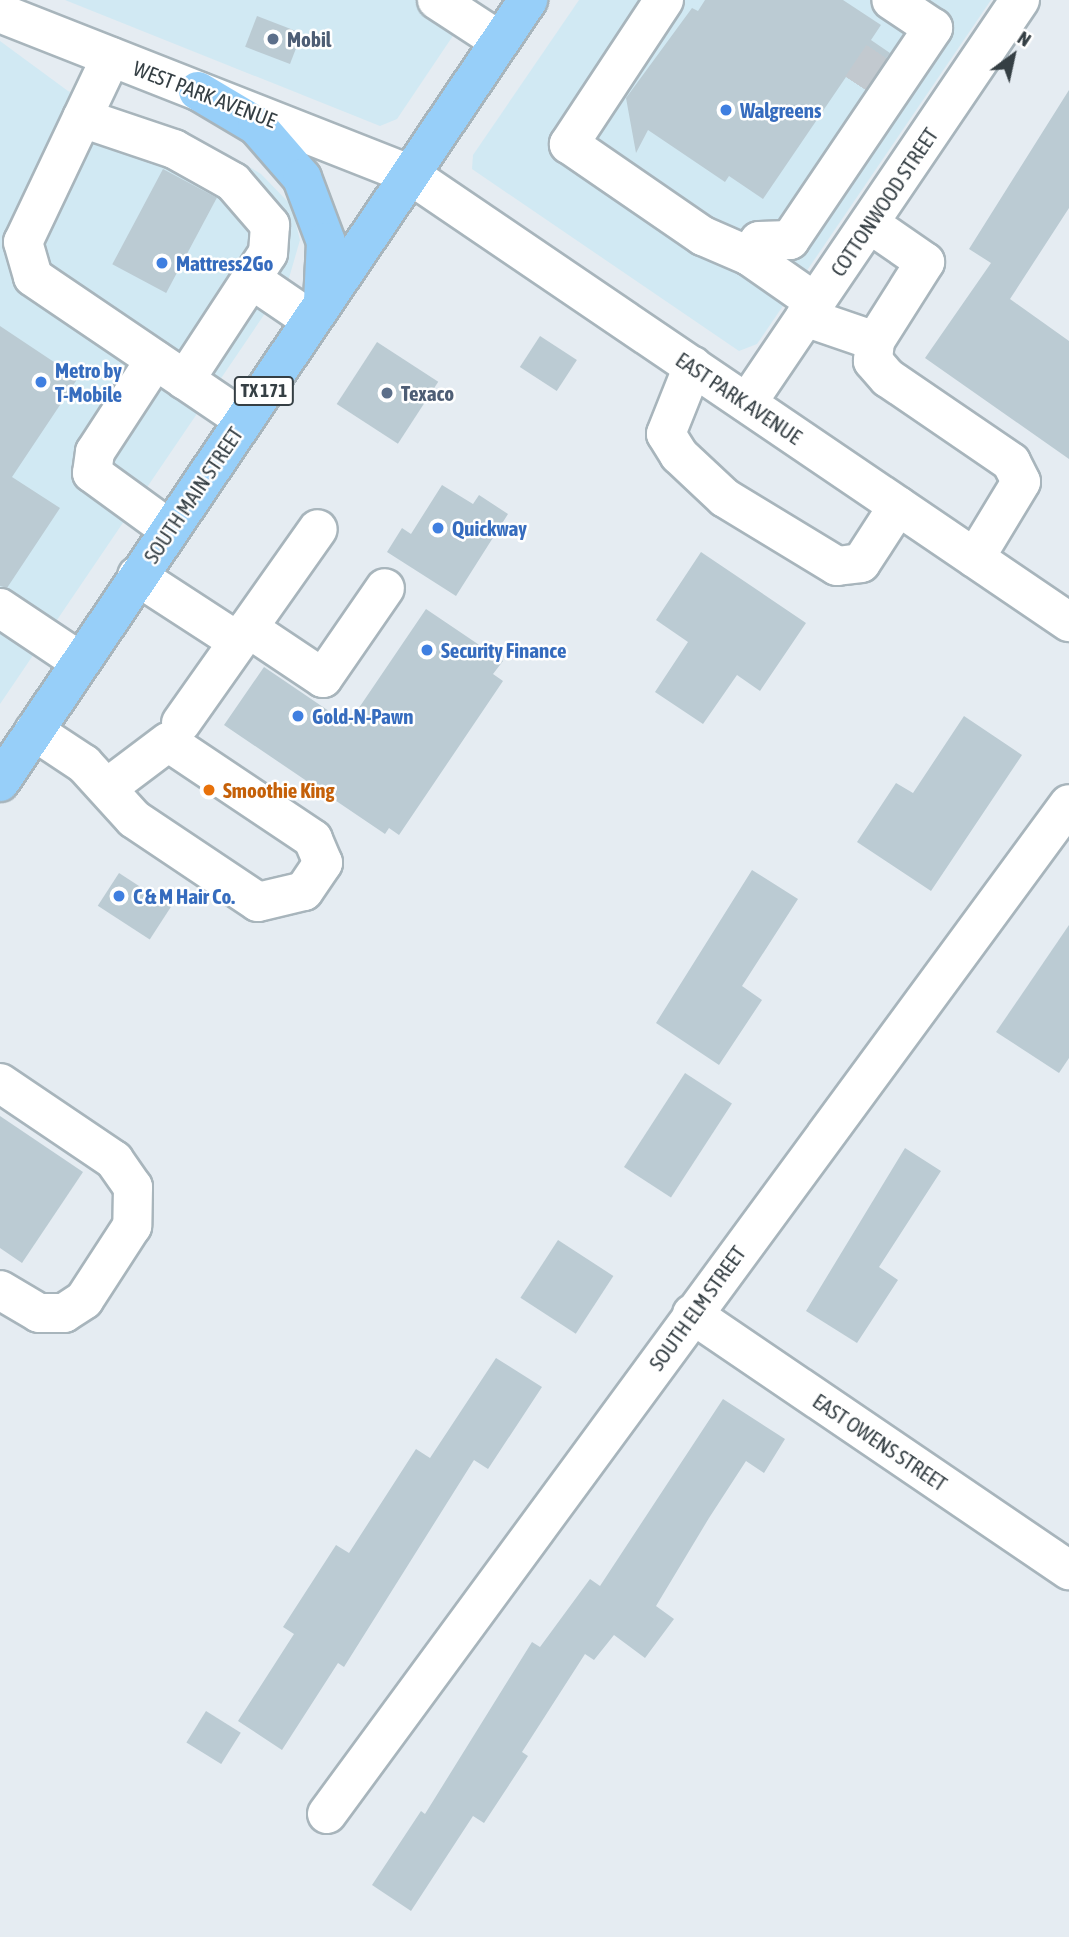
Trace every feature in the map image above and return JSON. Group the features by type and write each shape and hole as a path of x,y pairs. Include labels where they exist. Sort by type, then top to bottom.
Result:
{"main road":[{"name":"SOUTH MAIN STREET","path":"0,782 528,0"},
{"path":"198,92 257,126 302,178 326,242 317,311"}],"street":[{"path":"438,0 500,41"},
{"path":"664,0 569,144 703,236 754,249 790,240 933,28 901,7 886,50"},
{"name":"COTTONWOOD STREET","path":"747,403 1020,0"},
{"name":"WEST PARK AVENUE","path":"0,13 409,174"},
{"path":"111,57 23,242 33,276 244,420"},
{"path":"754,249 861,87"},
{"path":"174,149 198,92"},
{"path":"82,118 174,149 233,182 270,225 268,253 251,279 95,452 92,472 169,529"},
{"name":"EAST PARK AVENUE","path":"409,174 1069,622"},
{"path":"870,224 925,262 875,341 873,361 888,377 1011,462 1021,482 975,558"},
{"path":"754,249 810,310 875,341"},
{"path":"251,279 317,311"},
{"path":"693,366 666,434 679,455 725,498 837,566 861,562 898,506"},
{"path":"181,723 318,529"},
{"path":"137,576 323,678 385,588"},
{"path":"0,608 81,662"},
{"path":"34,731 84,764 134,819 257,902 304,891 318,876 323,863 313,839 168,742 107,788"},
{"name":"SOUTH ELM STREET","path":"327,1814 1069,804"},
{"path":"0,1083 114,1160 133,1187 132,1226 84,1300 64,1313 39,1312 0,1290"},
{"name":"EAST OWENS STREET","path":"692,1314 1069,1570"}],"shaded area":[{"path":"65,0 477,0 397,119 380,126"},
{"path":"579,0 991,0 757,344 739,351 472,169 473,155"},
{"path":"0,41 68,91 226,153 261,174 291,205 300,240 289,278 0,704"}],"building":[{"name":"Walgreens","path":"705,0 843,0 881,25 871,40 890,53 865,89 846,77 763,199 729,176 725,182 648,130 636,153 626,98 692,8 698,11"},
{"path":"257,16 302,33 290,64 245,47"},
{"path":"1069,90 1069,208 1010,299 1069,341 1069,459 925,358 991,263 969,249"},
{"path":"163,169 217,198 166,293 112,264"},
{"path":"0,326 78,378 12,477 60,508 7,588 0,586"},
{"path":"540,336 577,360 557,391 520,367"},
{"path":"377,342 438,382 398,444 337,404"},
{"path":"442,485 473,504 479,495 508,514 456,596 387,552 402,528 411,534"},
{"path":"701,552 806,623 760,691 737,675 703,724 655,692 688,642 656,620"},
{"path":"426,609 503,661 493,674 503,681 399,835 389,828 385,834 224,725 264,667 348,724"},
{"path":"964,716 1022,755 931,891 857,842 896,783 913,793"},
{"path":"752,870 798,899 742,986 762,1000 719,1065 656,1023"},
{"path":"119,873 171,907 150,939 98,906"},
{"path":"1069,925 1069,1058 1059,1073 996,1032"},
{"path":"685,1073 732,1103 671,1197 624,1167"},
{"path":"0,1116 83,1172 22,1263 0,1248"},
{"path":"905,1148 941,1171 879,1267 898,1280 857,1343 806,1311"},
{"path":"558,1240 613,1276 576,1334 520,1298"},
{"path":"496,1358 542,1387 488,1469 474,1460 344,1667 338,1663 282,1750 238,1721 294,1634 283,1627 336,1545 349,1553 416,1449 430,1458"},
{"path":"723,1399 785,1439 764,1473 746,1461 709,1518 656,1606 674,1619 645,1658 614,1635 594,1660 585,1654 522,1752 528,1756 484,1823 473,1816 411,1911 372,1885 421,1811 425,1814 532,1642 540,1647 590,1579 600,1586"},
{"path":"206,1711 241,1733 221,1764 186,1742"}],"tunnel":[{"path":"861,87 886,50"}],"place":[{"name":"Mobil","path":"273,39"},
{"name":"Walgreens","path":"726,110"},
{"name":"Mattress2Go","path":"162,263"},
{"name":"Metro by T-Mobile","path":"41,382"},
{"name":"Texaco","path":"387,393"},
{"name":"Quickway","path":"438,528"},
{"name":"Security Finance","path":"427,650"},
{"name":"Gold-N-Pawn","path":"298,716"},
{"name":"Smoothie King","path":"209,790"},
{"name":"C & M Hair Co.","path":"119,896"}]}
